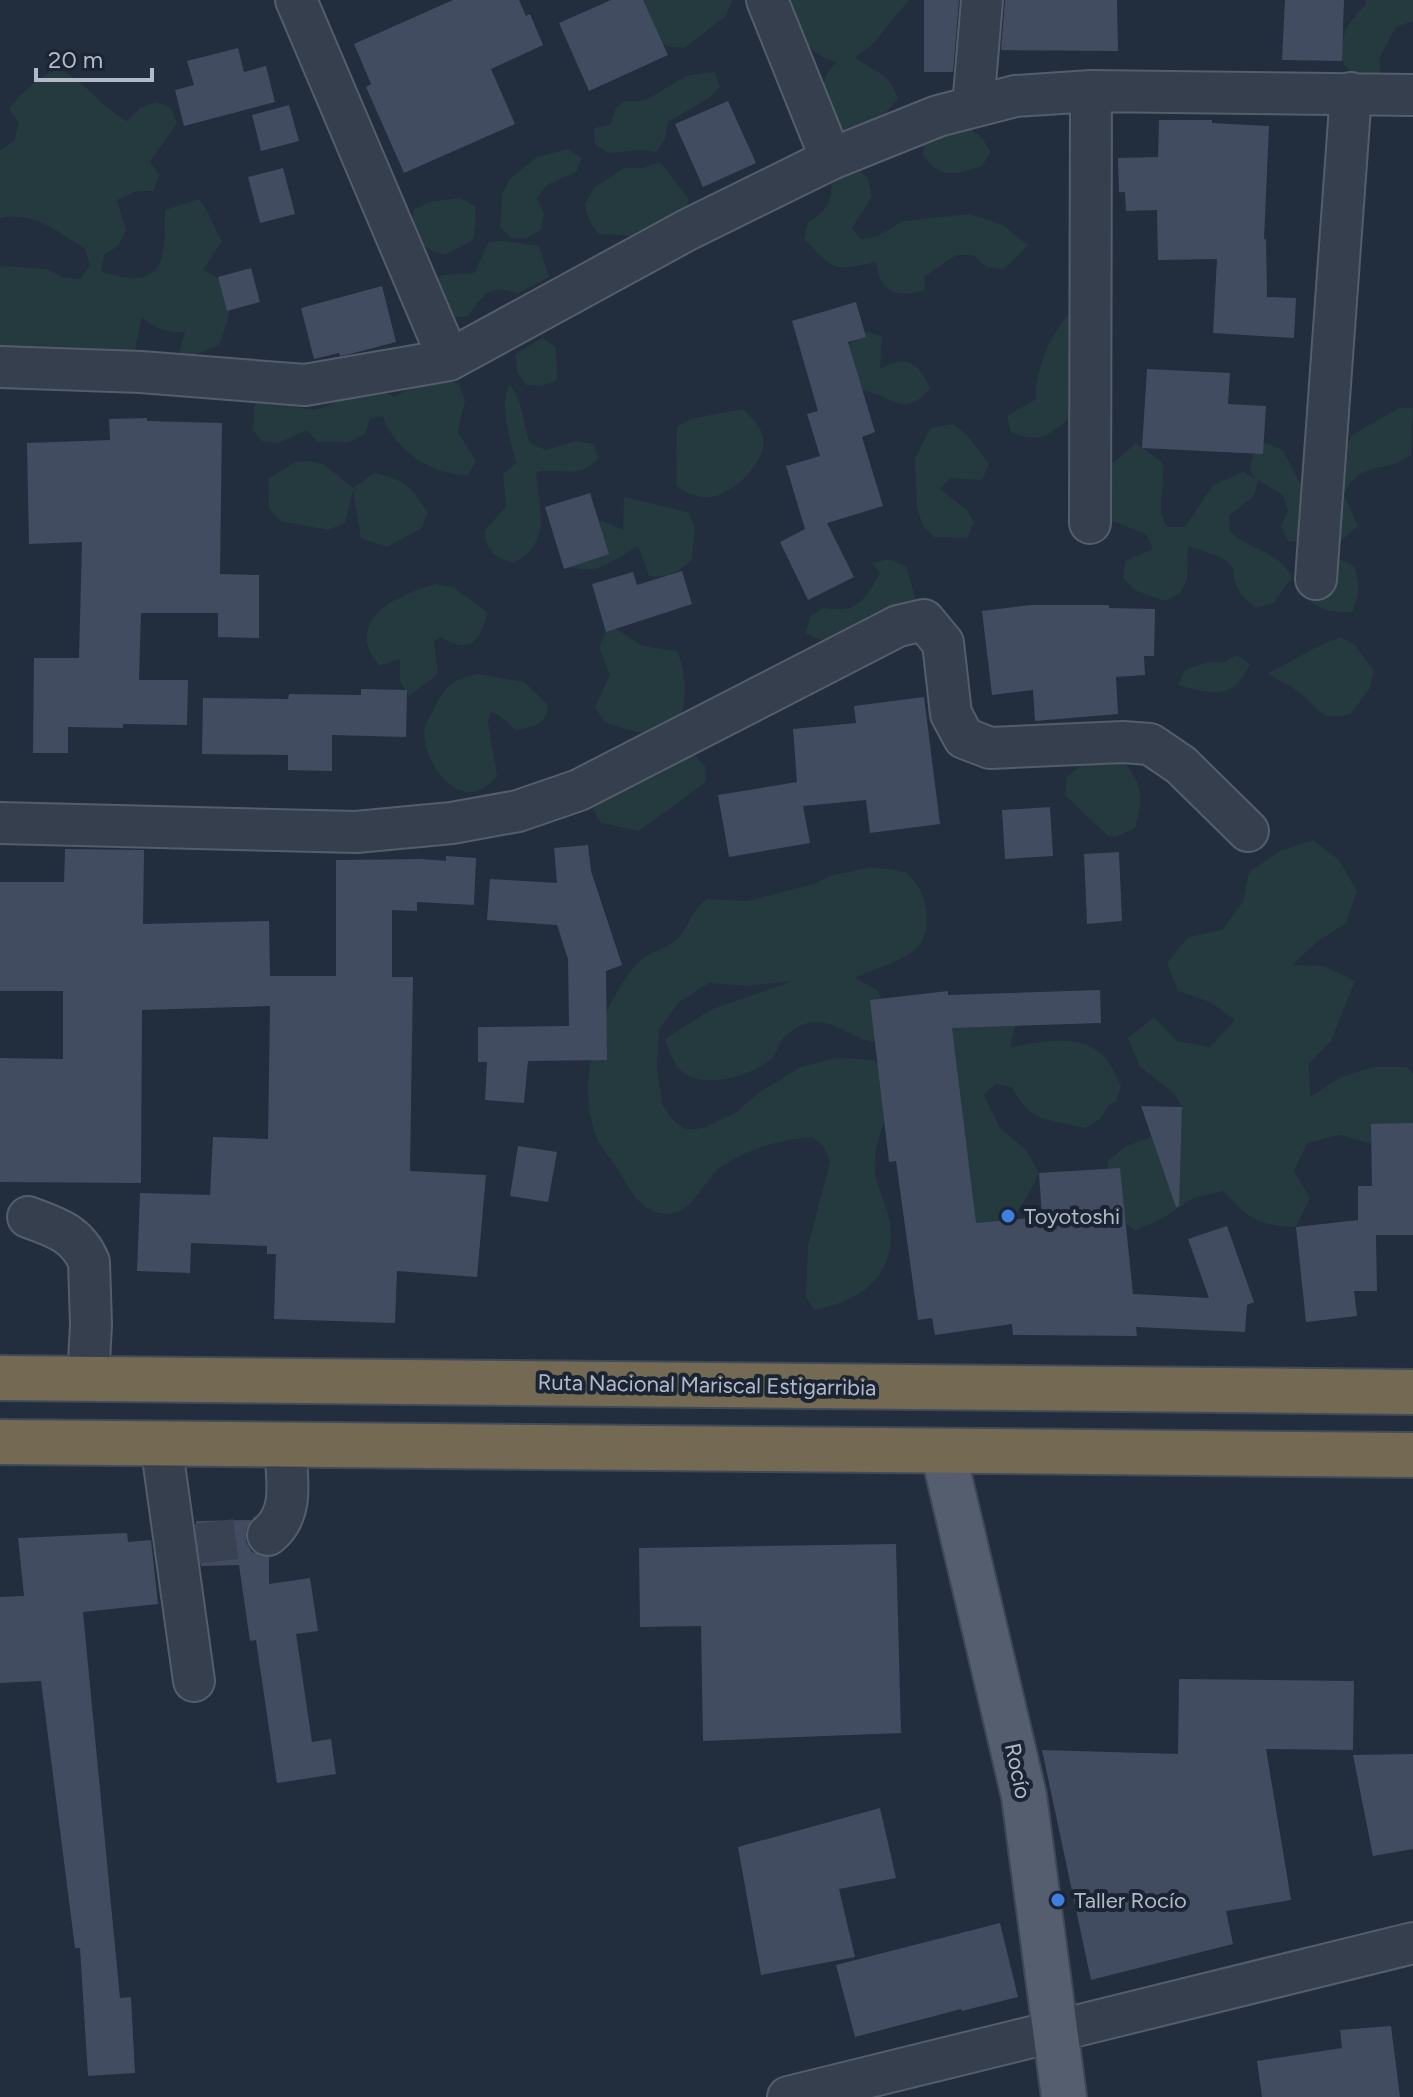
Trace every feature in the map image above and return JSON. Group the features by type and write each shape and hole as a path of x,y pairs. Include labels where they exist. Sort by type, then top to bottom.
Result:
{"highway":[{"name":"Ruta Nacional Mariscal Estigarribia","path":"0,1378 1413,1392"},
{"path":"0,1442 1413,1455"}],"main road":[{"name":"Rocío","path":"943,1451 1024,1796 1064,2097"}],"street":[{"path":"296,0 449,360"},
{"path":"767,0 831,159"},
{"path":"973,107 982,0"},
{"path":"0,367 141,372 305,385 449,360 687,230 831,159 938,116 1015,96 1091,91 1413,95"},
{"path":"1090,523 1091,91"},
{"path":"1316,579 1351,93"},
{"path":"0,823 356,832 452,823 518,811 579,790 898,626 924,620 943,643 951,714 964,738 990,748 1123,742 1150,744 1181,765 1248,831"},
{"path":"28,1217 65,1230 89,1262 91,1325 88,1379"},
{"path":"161,1443 185,1540 194,1681"},
{"path":"268,1535 279,1527 287,1509 285,1444"},
{"path":"788,2097 1413,1943"}],"green space":[{"path":"637,0 732,2 725,17 684,48 652,40"},
{"path":"788,0 909,0 871,46 855,57 886,77 898,99 864,137 846,135 822,110 823,83 837,62 825,58 809,46 799,31"},
{"path":"1365,0 1413,0 1413,21 1396,27 1379,59 1381,75 1363,75 1351,71 1343,63 1342,40 1355,16 1366,5"},
{"path":"59,69 127,121 140,108 156,102 171,108 177,123 150,162 159,175 154,191 137,191 117,200 126,230 119,245 104,255 101,272 134,278 154,271 163,254 165,210 199,199 222,241 203,270 223,284 230,302 229,312 219,345 196,354 180,365 185,332 162,329 142,317 135,350 106,363 0,352 0,266 47,269 62,277 81,279 90,265 85,249 45,224 24,218 0,218 0,150 14,141 19,123 9,109 31,85"},
{"path":"715,72 720,88 668,122 665,139 656,152 608,153 595,144 594,128 610,125 616,108 624,101 642,100 655,95 687,76"},
{"path":"970,129 982,138 991,152 982,166 943,172 923,155 924,144 938,134"},
{"path":"568,149 582,158 576,172 547,185 537,198 544,214 541,230 527,238 511,238 500,227 502,194 510,179 537,157"},
{"path":"660,162 688,198 687,215 663,237 598,234 589,220 585,204 594,188 624,168 642,168"},
{"path":"858,167 868,179 872,197 852,228 861,239 876,237 903,221 970,214 1003,225 1028,245 1004,269 987,267 973,255 956,255 925,276 924,291 905,294 886,287 881,281 876,262 842,268 835,266 822,258 804,239 808,222 822,212 829,202 831,173"},
{"path":"460,198 475,206 473,240 445,255 428,249 414,234 414,209 430,202"},
{"path":"489,242 539,246 549,277 517,294 493,290 468,316 451,318 430,286 442,275 474,273"},
{"path":"1069,314 1099,324 1086,383 1070,384 1068,401 1073,416 1045,436 1030,438 1011,432 1007,416 1036,399 1045,354"},
{"path":"866,332 882,336 880,369 897,362 911,363 922,372 930,389 914,402 900,404 863,390 835,386 830,371 852,341"},
{"path":"542,338 556,347 557,380 542,386 526,385 517,372 515,354"},
{"path":"442,379 459,384 465,400 458,432 476,461 468,475 442,471 416,459 396,440 383,416 370,419 365,434 349,442 317,442 307,430 278,443 262,441 253,430 255,398 272,398 302,408 317,409 360,389 369,388 394,397 425,380"},
{"path":"509,384 520,404 530,443 546,450 576,441 593,444 599,458 577,471 536,472 541,512 539,535 526,554 514,563 493,553 484,531 506,507 503,474 516,463 505,413"},
{"path":"1399,408 1413,408 1411,455 1391,465 1365,472 1350,483 1344,494 1358,526 1335,546 1288,541 1281,526 1288,511 1283,495 1258,480 1254,496 1229,516 1230,531 1271,555 1292,577 1274,603 1256,608 1239,591 1233,568 1221,557 1188,546 1187,579 1180,594 1165,601 1134,590 1123,578 1125,561 1153,549 1146,534 1083,510 1094,479 1136,443 1162,462 1161,511 1167,527 1185,527 1213,485 1243,472 1255,478 1250,470 1253,453 1266,443 1283,450 1300,483 1318,488 1332,478 1352,435"},
{"path":"743,409 759,427 763,444 761,454 749,473 731,489 712,497 693,495 676,486 677,427 690,419"},
{"path":"953,424 967,435 989,464 982,480 950,478 940,489 967,510 974,523 967,538 934,537 923,526 917,508 915,459 930,428"},
{"path":"310,461 325,465 353,488 374,473 400,481 428,512 422,528 387,547 361,538 353,491 345,523 328,530 280,521 269,509 268,479 295,462"},
{"path":"624,497 688,512 695,527 692,559 673,574 656,576 649,576 638,546 593,569 574,568 563,563 584,524 603,521 623,530"},
{"path":"1325,553 1354,566 1358,589 1352,612 1322,609 1299,591 1305,594"},
{"path":"889,559 906,566 916,601 909,615 821,640 806,633 810,616 824,608 845,609 859,603 880,573 872,563"},
{"path":"436,584 453,587 487,612 486,617 479,635 471,643 459,645 440,637 434,642 438,674 409,696 400,681 400,659 379,666 367,643 368,630 372,620 390,603"},
{"path":"615,628 643,646 677,651 685,685 681,721 652,733 605,723 595,707 610,675 599,647 606,632"},
{"path":"1341,637 1355,645 1374,671 1370,688 1351,714 1324,714 1296,690 1268,673 1322,644"},
{"path":"1237,655 1250,664 1244,676 1229,689 1212,692 1178,685 1185,670 1207,662 1224,662"},
{"path":"478,674 524,682 548,705 542,721 516,730 490,712 488,722 497,776 479,790 465,792 448,783 434,766 424,737 428,719 448,687 457,680"},
{"path":"682,742 705,766 706,782 639,831 601,823 593,809 612,785"},
{"path":"1121,759 1137,783 1140,808 1135,828 1116,837 1108,836 1065,795 1067,777 1086,761 1083,766"},
{"path":"1313,840 1339,860 1357,891 1346,923 1317,942 1292,965 1324,966 1355,981 1331,1041 1309,1064 1310,1097 1339,1078 1373,1067 1407,1067 1413,1074 1413,1135 1372,1144 1340,1135 1307,1143 1294,1171 1310,1198 1296,1227 1272,1225 1255,1219 1223,1191 1193,1198 1165,1217 1135,1231 1107,1201 1108,1160 1127,1146 1159,1134 1182,1107 1174,1093 1140,1067 1128,1038 1154,1017 1177,1041 1210,1047 1235,1020 1210,1002 1178,991 1167,963 1188,937 1222,930 1243,902 1249,872 1280,851"},
{"path":"870,867 907,874 914,880 924,899 926,931 917,948 897,961 855,978 877,990 901,1035 888,1041 875,1042 832,1025 808,1023 787,1034 766,1063 743,1075 703,1080 679,1069 665,1039 710,1010 793,981 746,986 709,983 679,1002 659,1029 657,1067 662,1104 672,1119 686,1130 703,1128 735,1113 761,1091 801,1067 836,1058 874,1060 889,1072 889,1104 877,1146 875,1169 889,1217 889,1253 883,1268 863,1291 832,1306 814,1310 806,1297 808,1246 830,1162 824,1147 812,1137 753,1150 721,1167 684,1208 676,1213 659,1213 639,1201 597,1138 588,1094 589,1071 600,1026 621,985 639,962 679,937 697,908 707,899 747,901"},
{"path":"1018,1015 1010,1047 1057,1041 1081,1043 1105,1057 1121,1086 1116,1102 1109,1105 1100,1119 1085,1128 1041,1118 1026,1107 1012,1087 996,1084 984,1095 1000,1128 1026,1150 1039,1173 1000,1239 967,1240 948,1021"}],"building":[{"path":"453,0 519,0 526,16 530,14 543,45 491,69 515,124 404,173 366,87 371,84 354,44"},
{"path":"611,0 643,0 668,55 589,91 559,23"},
{"path":"924,0 959,0 953,72 924,72"},
{"path":"1005,0 1117,0 1118,51 1001,50"},
{"path":"1285,0 1344,0 1342,61 1282,60"},
{"path":"238,48 244,72 266,66 275,102 184,126 175,90 194,85 187,61"},
{"path":"728,101 756,163 703,187 675,124"},
{"path":"289,105 299,141 261,151 252,115"},
{"path":"1159,120 1212,120 1212,123 1269,126 1264,239 1267,297 1296,298 1294,338 1213,333 1217,259 1158,260 1157,210 1126,211 1125,192 1119,192 1118,158 1158,157"},
{"path":"283,168 295,214 260,223 248,177"},
{"path":"251,268 260,302 227,311 218,277"},
{"path":"382,286 396,342 350,354 340,356 339,353 314,359 301,308"},
{"path":"856,302 866,337 848,342 875,432 862,437 883,506 827,523 854,577 808,600 780,542 805,529 786,466 820,456 807,414 818,411 792,321"},
{"path":"1147,369 1230,373 1228,404 1266,406 1263,454 1142,448"},
{"path":"147,418 147,421 222,423 220,574 259,575 259,638 218,637 218,613 141,613 139,680 188,680 187,725 68,727 68,753 33,753 34,658 79,658 82,542 29,544 27,443 110,440 109,419"},
{"path":"590,493 609,554 564,569 545,507"},
{"path":"682,571 692,604 606,632 592,584 633,572 637,585"},
{"path":"1030,605 1109,605 1109,608 1155,609 1154,656 1144,656 1145,675 1116,677 1118,714 1035,721 1033,690 992,695 982,611"},
{"path":"361,689 407,690 406,737 332,735 332,771 288,770 288,755 202,754 203,698 288,699 289,694 361,695"},
{"path":"924,697 940,824 870,833 866,800 803,806 810,843 729,857 718,795 797,782 793,729 856,723 854,706"},
{"path":"1050,807 1053,856 1005,859 1002,810"},
{"path":"588,845 591,871 622,965 606,971 607,1060 528,1061 524,1103 485,1100 487,1062 478,1062 478,1027 569,1026 568,959 557,925 487,920 490,879 557,883 554,848"},
{"path":"65,849 144,850 143,924 269,921 270,976 336,976 336,860 446,861 446,856 476,858 474,905 417,902 417,911 392,910 392,977 413,977 410,1171 486,1175 477,1277 397,1271 395,1323 274,1319 276,1254 267,1254 267,1246 191,1243 190,1273 137,1271 140,1193 210,1195 213,1137 268,1139 270,1006 142,1010 141,1183 0,1182 0,1058 63,1059 63,991 0,991 0,882 64,882"},
{"path":"1119,852 1122,921 1087,924 1084,854"},
{"path":"1100,990 1101,1023 952,1028 976,1223 1042,1217 1039,1173 1120,1168 1133,1294 1209,1298 1188,1239 1227,1226 1254,1302 1247,1305 1245,1332 1136,1327 1137,1336 1013,1335 1012,1324 935,1335 932,1318 918,1320 896,1161 889,1162 870,1000 948,991 948,995"},
{"path":"1141,1106 1182,1107 1179,1206 1176,1207"},
{"path":"1413,1123 1413,1235 1376,1235 1377,1291 1354,1291 1357,1316 1306,1322 1296,1227 1358,1220 1358,1186 1372,1186 1371,1124"},
{"path":"518,1146 557,1152 548,1202 510,1196"},
{"path":"251,1520 246,1530 246,1542 252,1552 269,1557 269,1584 310,1578 318,1631 296,1634 312,1742 331,1739 336,1774 277,1783 256,1640 250,1641 239,1565 201,1566 196,1521"},
{"path":"127,1533 128,1542 151,1540 158,1604 83,1612 120,1998 131,1997 135,2073 88,2076 80,1948 75,1948 41,1681 0,1683 0,1597 24,1596 18,1538"},
{"path":"896,1544 901,1733 703,1741 701,1626 640,1627 639,1548"},
{"path":"1179,1679 1354,1681 1353,1750 1266,1749 1291,1900 1226,1911 1233,1944 1091,1980 1042,1750 1178,1754"},
{"path":"1413,1754 1413,1849 1373,1856 1353,1755"},
{"path":"880,1808 896,1878 839,1889 855,1957 761,1975 738,1847"},
{"path":"1000,1923 1018,1997 855,2037 836,1965"},
{"path":"1391,2026 1400,2097 1262,2097 1257,2061 1342,2048 1340,2030"}],"tunnel":[{"path":"196,1544 268,1535"}],"place":[{"name":"Toyotoshi","path":"1008,1216"},
{"name":"Taller Rocío","path":"1058,1900"}]}
